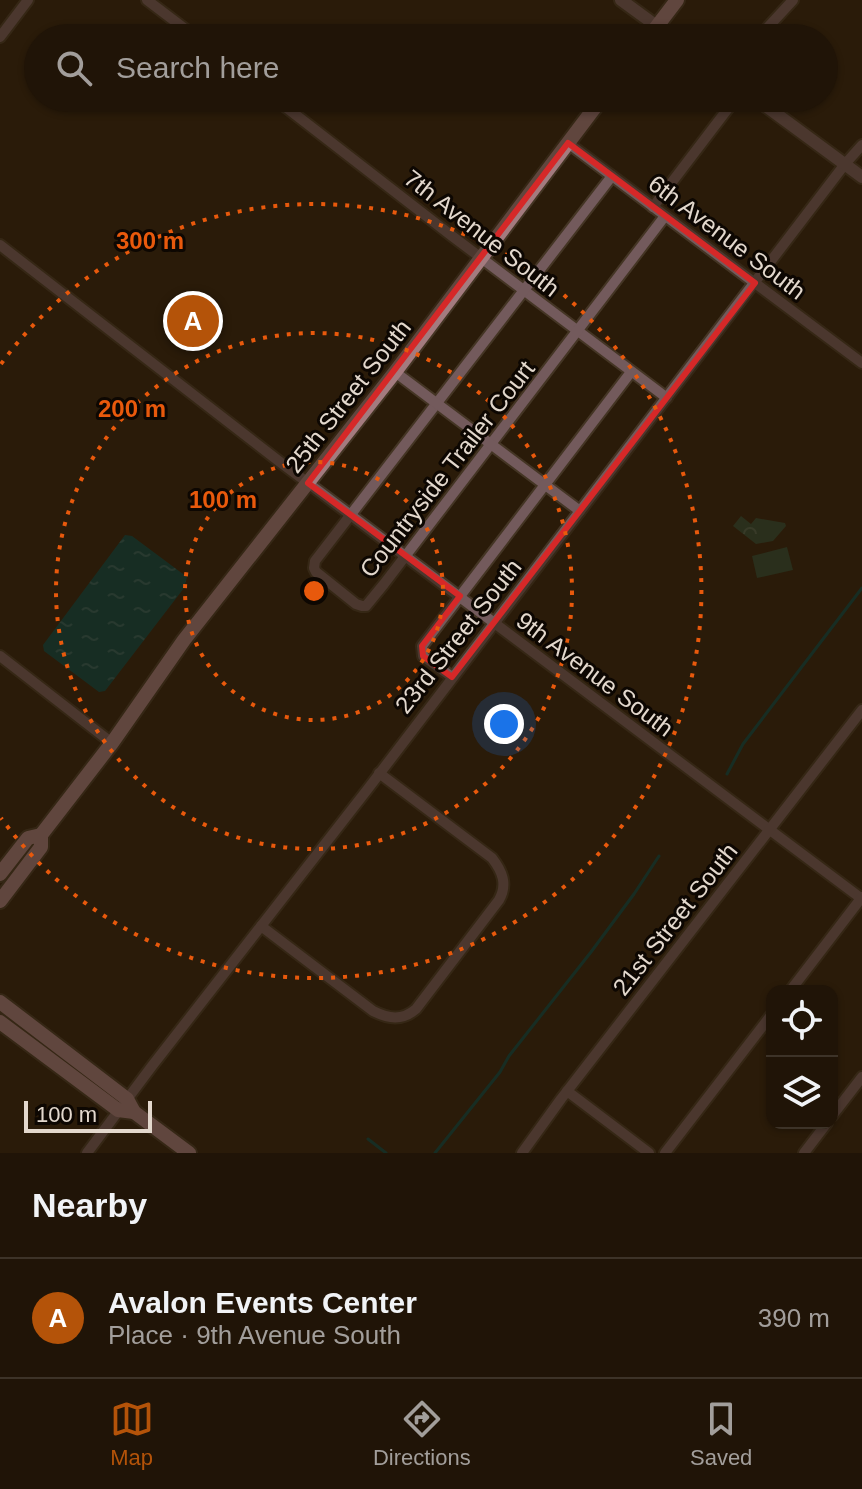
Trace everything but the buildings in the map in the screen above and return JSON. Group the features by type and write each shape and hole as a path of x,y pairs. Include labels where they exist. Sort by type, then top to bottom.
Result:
{"main road":[{"path":"658,24 677,0"},
{"name":"25th Street South","path":"0,901 41,847 41,835 112,743 184,640 395,372 591,112"},
{"name":"25th Street South","path":"0,874 28,838 41,835"},
{"path":"0,1002 126,1107"},
{"path":"0,1022 189,1153"}],"street":[{"path":"0,37 28,0"},
{"path":"147,0 179,24"},
{"path":"621,0 644,24"},
{"path":"771,24 793,0"},
{"name":"7th Avenue South","path":"292,112 667,398"},
{"path":"653,207 725,112"},
{"path":"774,112 862,177"},
{"name":"6th Avenue South","path":"568,143 862,363"},
{"name":"23rd Street South","path":"87,1153 265,930 452,677 862,145"},
{"name":"Countryside Trailer Court","path":"612,176 315,561 316,572 356,604 366,606 665,216"},
{"name":"9th Avenue South","path":"0,245 308,483 862,898"},
{"path":"395,372 580,511"},
{"path":"452,677 423,656 422,646 631,372"},
{"path":"0,656 112,743"},
{"name":"21st Street South","path":"522,1153 862,710"},
{"path":"265,930 373,1011 390,1018 403,1017 416,1009 499,900 504,884 492,858 379,773"},
{"path":"795,985 862,898"},
{"path":"665,1153 766,1022"},
{"path":"838,1108 862,1077"},
{"path":"567,1091 649,1153"},
{"path":"804,1153 822,1129"}],"highlighted area":[{"path":"568,143 755,283 452,677 423,656 422,646 460,596 308,483"}],"green space":[{"path":"741,516 751,524 756,518 785,523 786,526 773,541 756,544 733,526"},
{"path":"787,547 793,570 757,578 752,556"}],"water":[{"path":"125,535 132,536 187,577 184,588 105,691 99,692 44,651 43,645"}],"waterway":[{"path":"727,774 743,744 862,588"},
{"path":"435,1153 591,952 659,856"},
{"path":"368,1139 386,1153"}],"place":[{"name":"Avalon Events Center","path":"193,321"}]}
